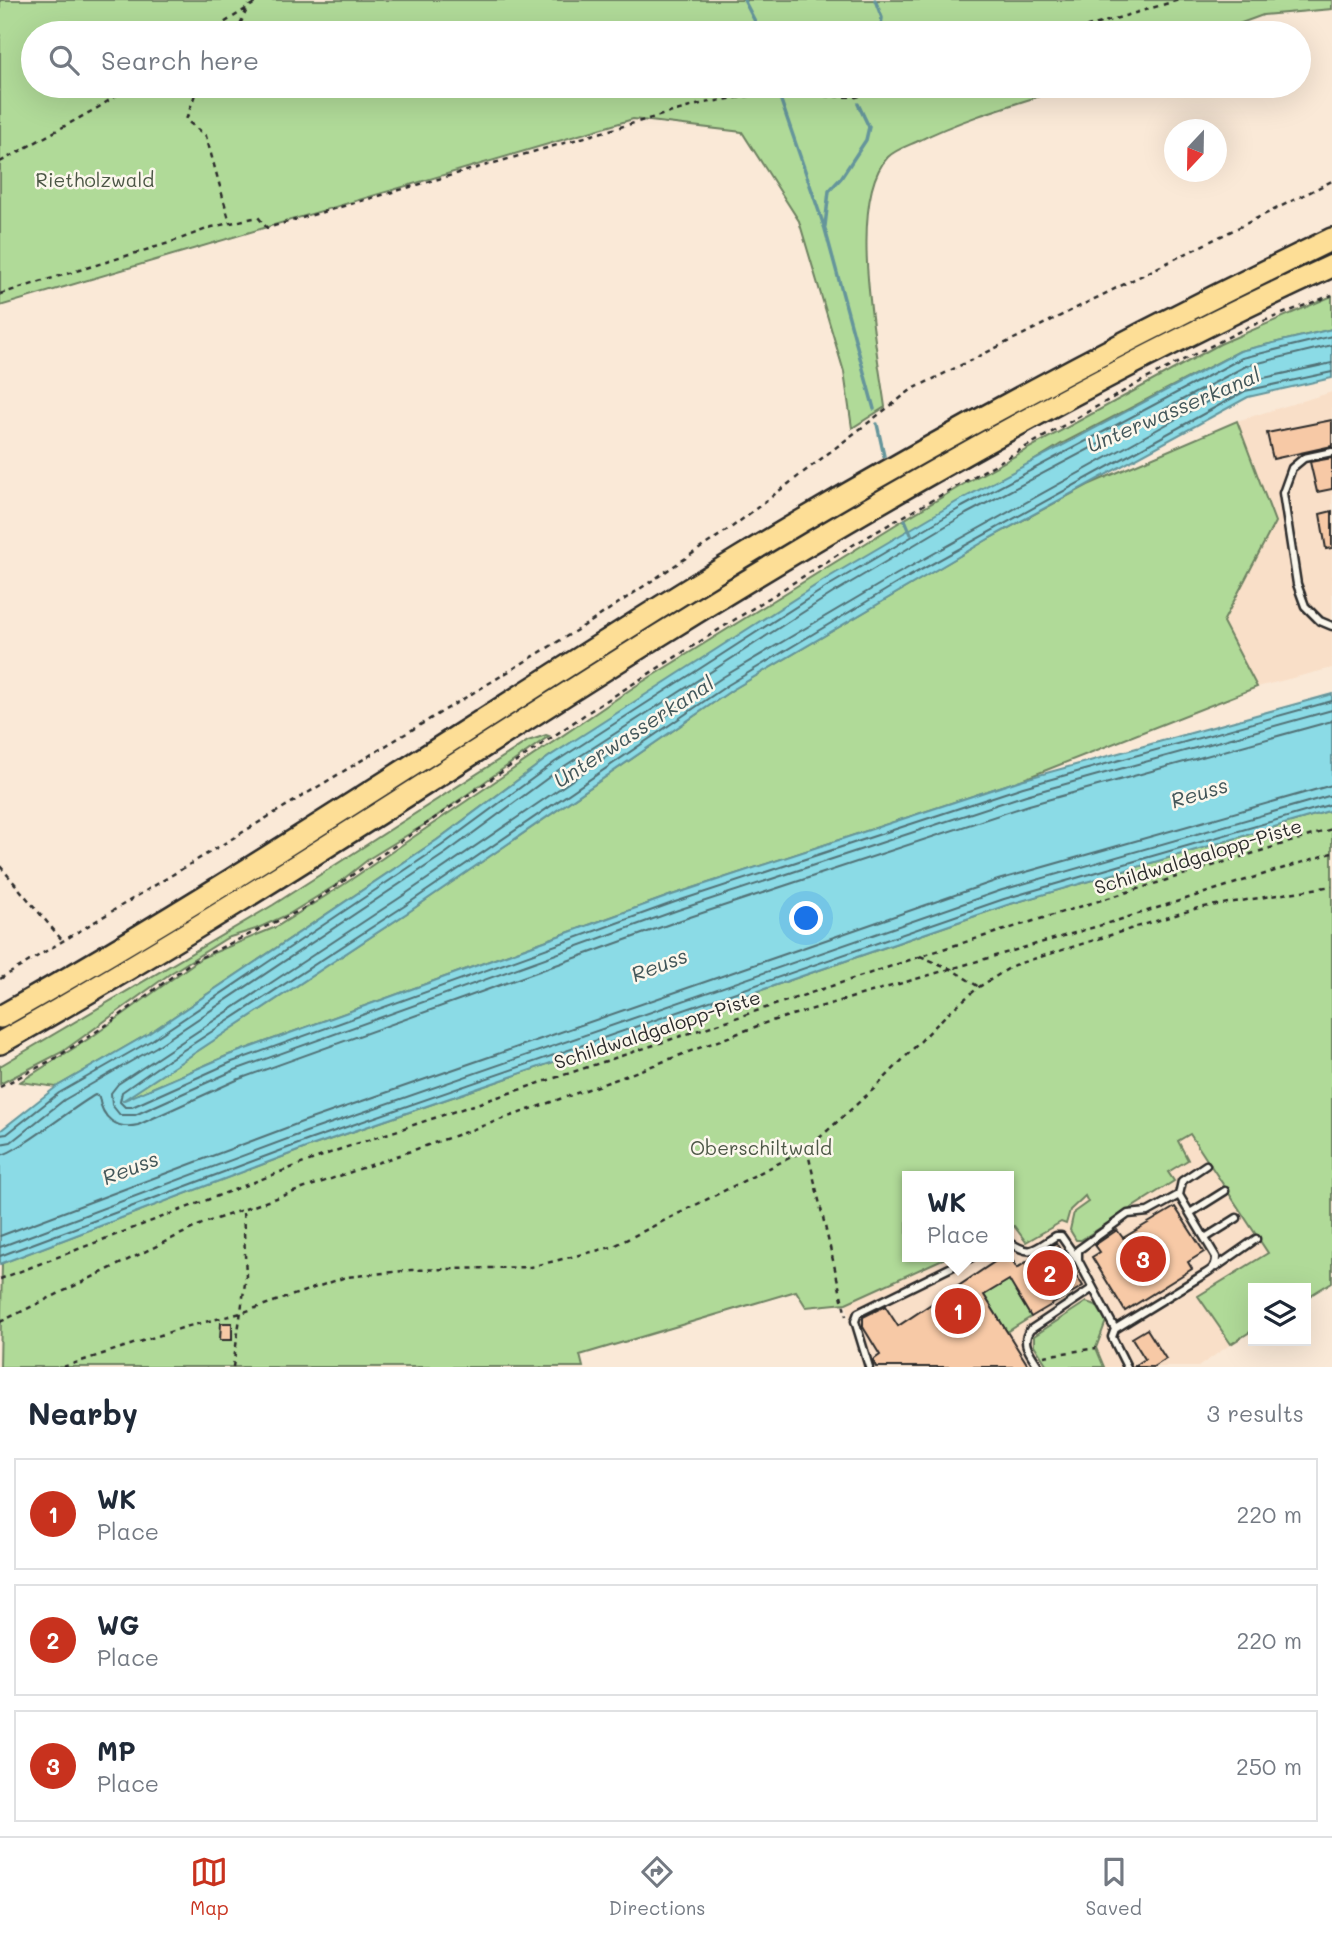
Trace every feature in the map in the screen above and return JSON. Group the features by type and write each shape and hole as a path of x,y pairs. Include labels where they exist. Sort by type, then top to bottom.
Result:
{"highway":[{"path":"0,1017 132,939 825,507 1113,347 1332,239"},
{"path":"0,1043 200,925 645,644 841,525 1112,374 1332,265"}],"lane":[{"path":"1332,452 1304,458 1292,468 1283,493 1297,584 1305,606 1320,621 1332,626"},
{"path":"1206,1165 1182,1181 1179,1195 1216,1257 1214,1268"},
{"path":"1191,1213 1225,1191"},
{"path":"1078,1260 1080,1247 1128,1213 1148,1212 1179,1195"},
{"path":"1205,1238 1237,1218"},
{"path":"1014,1246 1030,1252 1056,1236 1061,1236 1078,1260 1115,1329"},
{"path":"1127,1367 1112,1337 1115,1329 1255,1240"},
{"path":"869,1367 855,1321 858,1313 962,1262"},
{"path":"1039,1367 1025,1343 1030,1329 1093,1289"}],"path":[{"path":"226,21 260,0"},
{"path":"1108,21 1179,0"},
{"path":"242,21 250,5"},
{"path":"0,162 112,98"},
{"path":"194,98 186,120 206,136 230,223"},
{"path":"0,294 230,223 258,217 267,228 525,157 641,119 704,103 746,98"},
{"path":"0,979 592,621 732,527 911,390 1332,181"},
{"path":"0,1087 54,1059 108,1024 193,961 303,909 590,711 853,545 1142,381 1248,327 1332,295"},
{"name":"Schildwaldgalopp-Piste","path":"0,1279 338,1150 920,956 1332,829"},
{"path":"0,1322 202,1224 617,1079 768,1022 1332,853"},
{"path":"0,866 62,940"},
{"path":"63,1367 185,1327 241,1313 346,1277 412,1270 530,1267 612,1247 709,1195 807,1149 877,1086 949,1012 979,987 1014,965 1119,930 1198,908 1332,886"},
{"path":"920,956 951,969 979,987"},
{"path":"807,1149 846,1317"},
{"path":"233,1367 246,1276 243,1209"},
{"path":"1034,1358 1096,1348"}],"shaded area":[{"path":"1332,392 1332,668 1257,687 1223,622 1275,522 1237,421"},
{"path":"1191,1134 1268,1253 1198,1296 1231,1344 1198,1367 863,1367 846,1303 936,1262 1014,1262 1014,1225"}],"green space":[{"name":"Rietholzwald","path":"0,0 1332,0 1332,9 1263,15 1247,21 21,21 21,98 1034,98 954,125 901,148 888,157 875,178 866,240 871,314 885,407 852,428 844,372 799,221 742,132 633,119 0,306"},
{"path":"1332,296 1332,329 1240,351 1061,444 550,756 437,840 148,1034 56,1087 20,1082 93,1036 201,958 276,927 343,885 631,689 895,525 969,481 1220,344"},
{"path":"1237,421 1275,522 1223,622 1257,687 1021,780 672,895 229,1055 120,1102 410,911 732,690 990,538 1088,485"},
{"path":"549,736 427,823 370,858 336,885 289,914 227,938 171,973 62,1052 0,1084 0,1066 273,905 528,741"},
{"name":"Oberschiltwald","path":"1332,810 1332,1282 1311,1295 1311,1283 1248,1283 1248,1333 1231,1344 1198,1296 1268,1253 1190,1134 1178,1141 1188,1160 1168,1172 1174,1181 1081,1240 1076,1240 1070,1230 1074,1212 1088,1202 1085,1196 1070,1210 1066,1224 1061,1222 1026,1242 1014,1226 1014,1171 902,1171 902,1262 936,1262 846,1303 806,1307 796,1291 580,1355 583,1367 0,1367 2,1263 311,1146 1007,905"},
{"path":"1020,1266 1029,1280 1015,1290 1031,1317 1007,1332 984,1295 1020,1273 1017,1268"},
{"path":"1086,1302 1096,1305 1106,1321 1096,1348 1104,1367 1048,1367 1034,1345 1034,1336"}],"water":[{"path":"1332,329 1332,378 1248,397 990,538 732,690 410,911 122,1101 229,1055 672,895 1021,780 1332,694 1332,810 1007,905 311,1146 0,1264 0,1131 56,1087 148,1034 437,840 550,756 824,580 958,501 1240,351"}],"building":[{"path":"1332,420 1332,446 1273,459 1267,433"},
{"path":"1332,458 1332,489 1317,492 1310,462"},
{"path":"1332,511 1332,548 1326,549 1320,514"},
{"path":"1175,1207 1204,1252 1188,1262 1192,1269 1125,1311 1092,1257 1100,1252 1095,1245 1117,1230 1123,1238"},
{"path":"1056,1243 1083,1286 1031,1317 1009,1280 984,1295 1029,1367 876,1367 873,1360 880,1355 863,1327 863,1317 885,1306 898,1326 994,1262 1014,1262 1017,1268"},
{"path":"221,1323 232,1323 232,1340 220,1340"},
{"path":"1147,1329 1166,1359 1153,1367 1133,1367 1145,1359 1132,1338"}],"waterway":[{"path":"744,0 755,21"},
{"path":"875,0 882,21"},
{"path":"780,98 825,229 874,409"},
{"path":"825,226 829,191 866,140 869,127 858,104"},
{"path":"877,424 884,456"},
{"path":"905,520 911,534"}],"place":[{"name":"MP","path":"1143,1259"},
{"name":"WG","path":"1050,1273"},
{"name":"WK","path":"958,1311"}],"water label":[{"name":"Unterwasserkanal","path":"1173,409"},
{"name":"Unterwasserkanal","path":"633,731"},
{"name":"Reuss","path":"1199,792"},
{"name":"Reuss","path":"659,964"},
{"name":"Reuss","path":"130,1167"}]}
